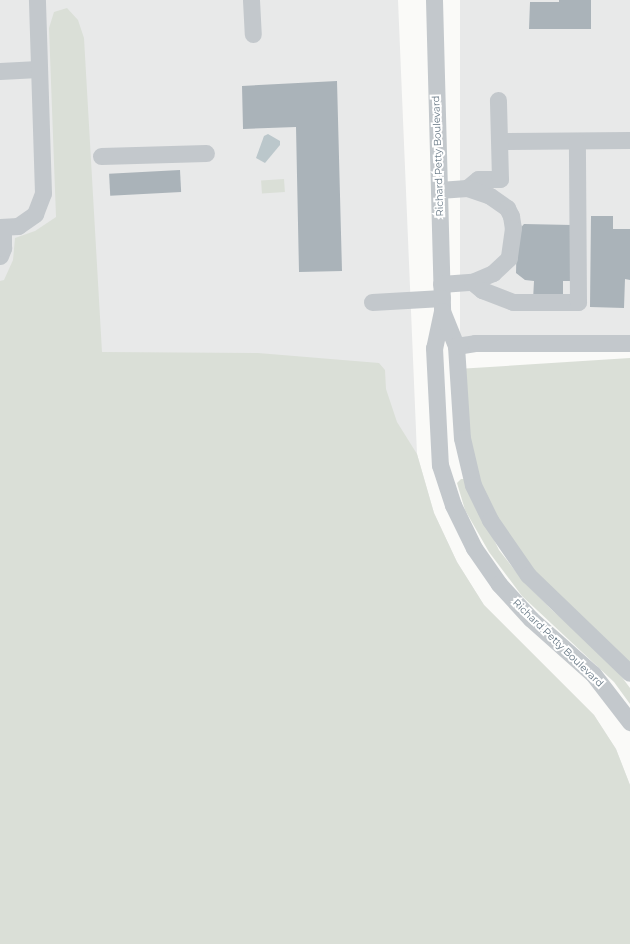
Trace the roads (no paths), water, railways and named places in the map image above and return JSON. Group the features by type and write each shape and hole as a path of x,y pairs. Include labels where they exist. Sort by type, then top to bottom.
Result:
{"street":[{"path":"0,256 4,248 1,227 18,226 35,214 43,193 37,0"},
{"path":"251,0 253,34"},
{"name":"Richard Petty Boulevard","path":"434,0 442,298 434,348 440,458 453,505 474,548 499,584 531,619 593,674 630,722"},
{"path":"0,70 38,69"},
{"path":"467,188 478,179 500,179 498,100"},
{"path":"500,141 630,140"},
{"path":"472,282 482,290 512,302 578,302 577,141"},
{"path":"101,156 206,153"},
{"path":"372,302 442,298 503,266 512,248 513,228 507,208 490,196 467,188 439,190"},
{"name":"Richard Petty Boulevard","path":"442,298 456,346 462,438 473,485 490,520 528,575 630,673"},
{"path":"456,346 475,343 630,343"}]}
